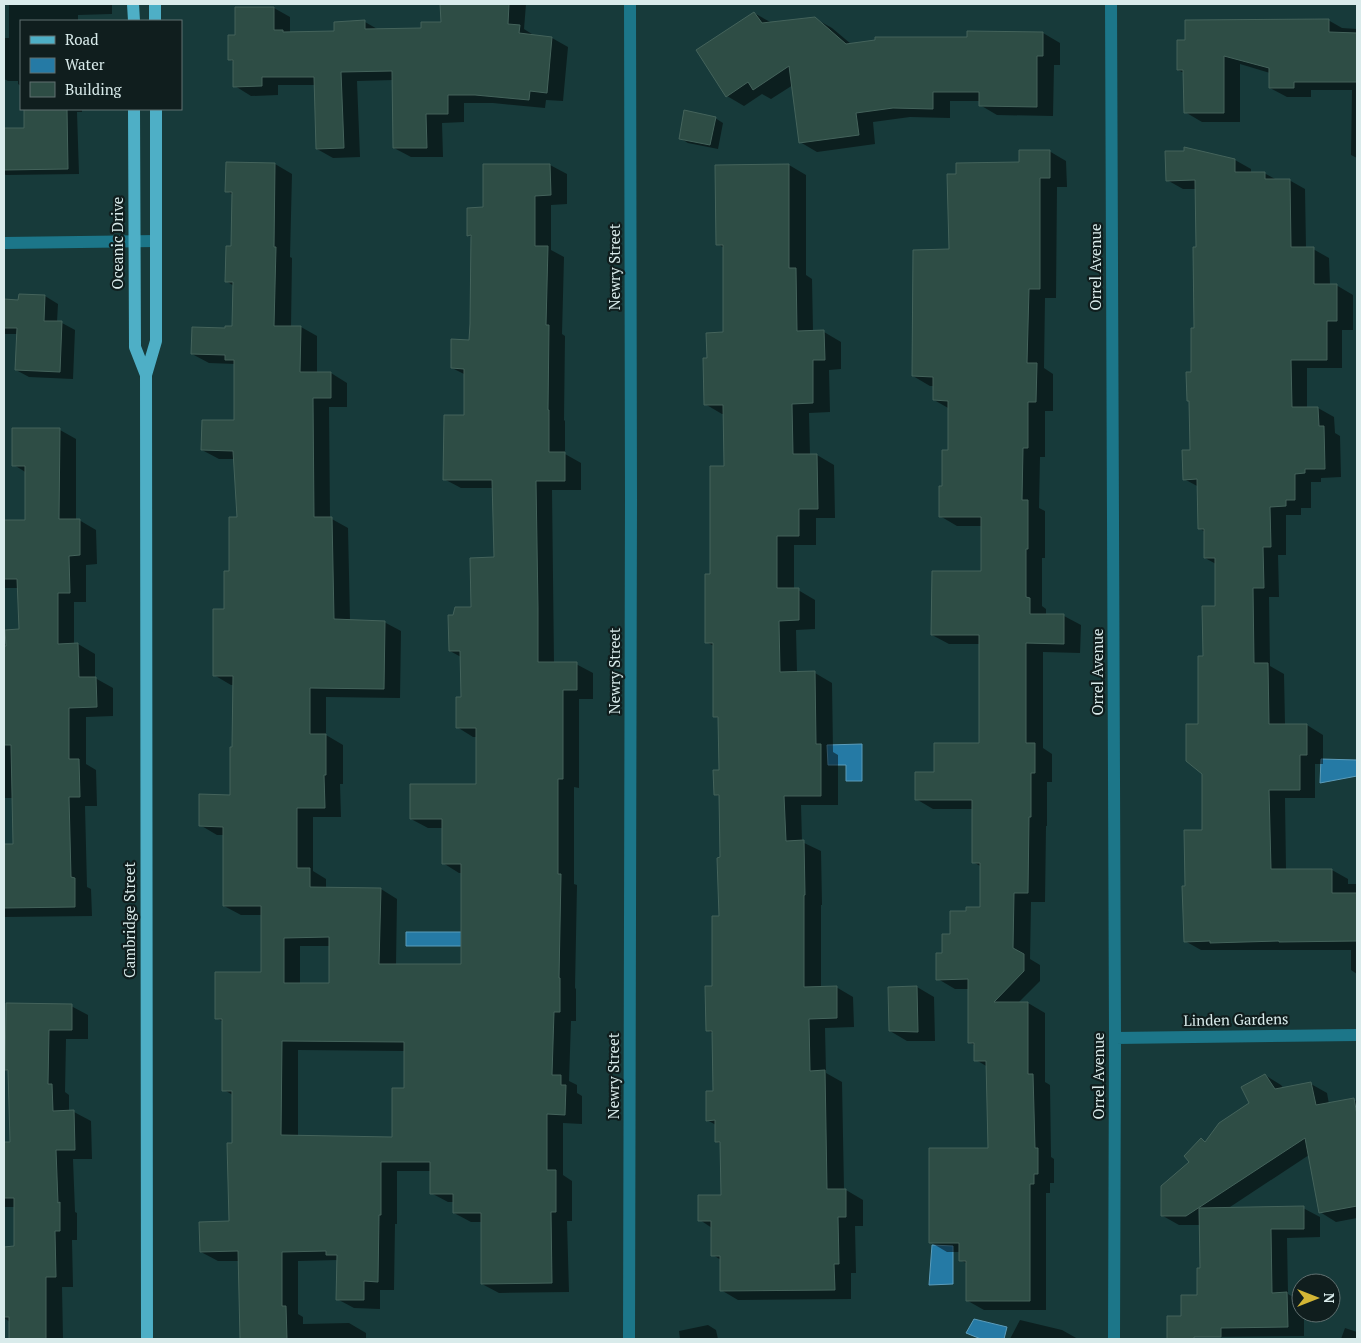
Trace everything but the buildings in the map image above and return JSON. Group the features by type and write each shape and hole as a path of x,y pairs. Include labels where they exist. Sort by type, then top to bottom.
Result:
{"main road":[{"path":"134,4 134,20"},
{"path":"155,4 155,20"},
{"name":"Oceanic Drive","path":"134,110 135,347 146,375"},
{"name":"Oceanic Drive","path":"146,501 146,375 156,341 156,110"},
{"name":"Cambridge Street","path":"146,501 147,1339"}],"street":[{"name":"Newry Street","path":"629,1339 630,4"},
{"name":"Orrel Avenue","path":"1111,4 1115,1038 1114,1339"},
{"path":"4,243 156,240"},
{"name":"Linden Gardens","path":"1115,1038 1357,1035"}],"water":[{"path":"862,744 862,781 846,781 846,765 828,765 827,745"},
{"path":"1321,759 1357,760 1357,776 1320,783"},
{"path":"406,932 473,932 473,946 406,946"},
{"path":"932,1245 953,1246 953,1284 929,1285"},
{"path":"974,1319 1007,1327 1004,1339 981,1339 966,1333"}]}
